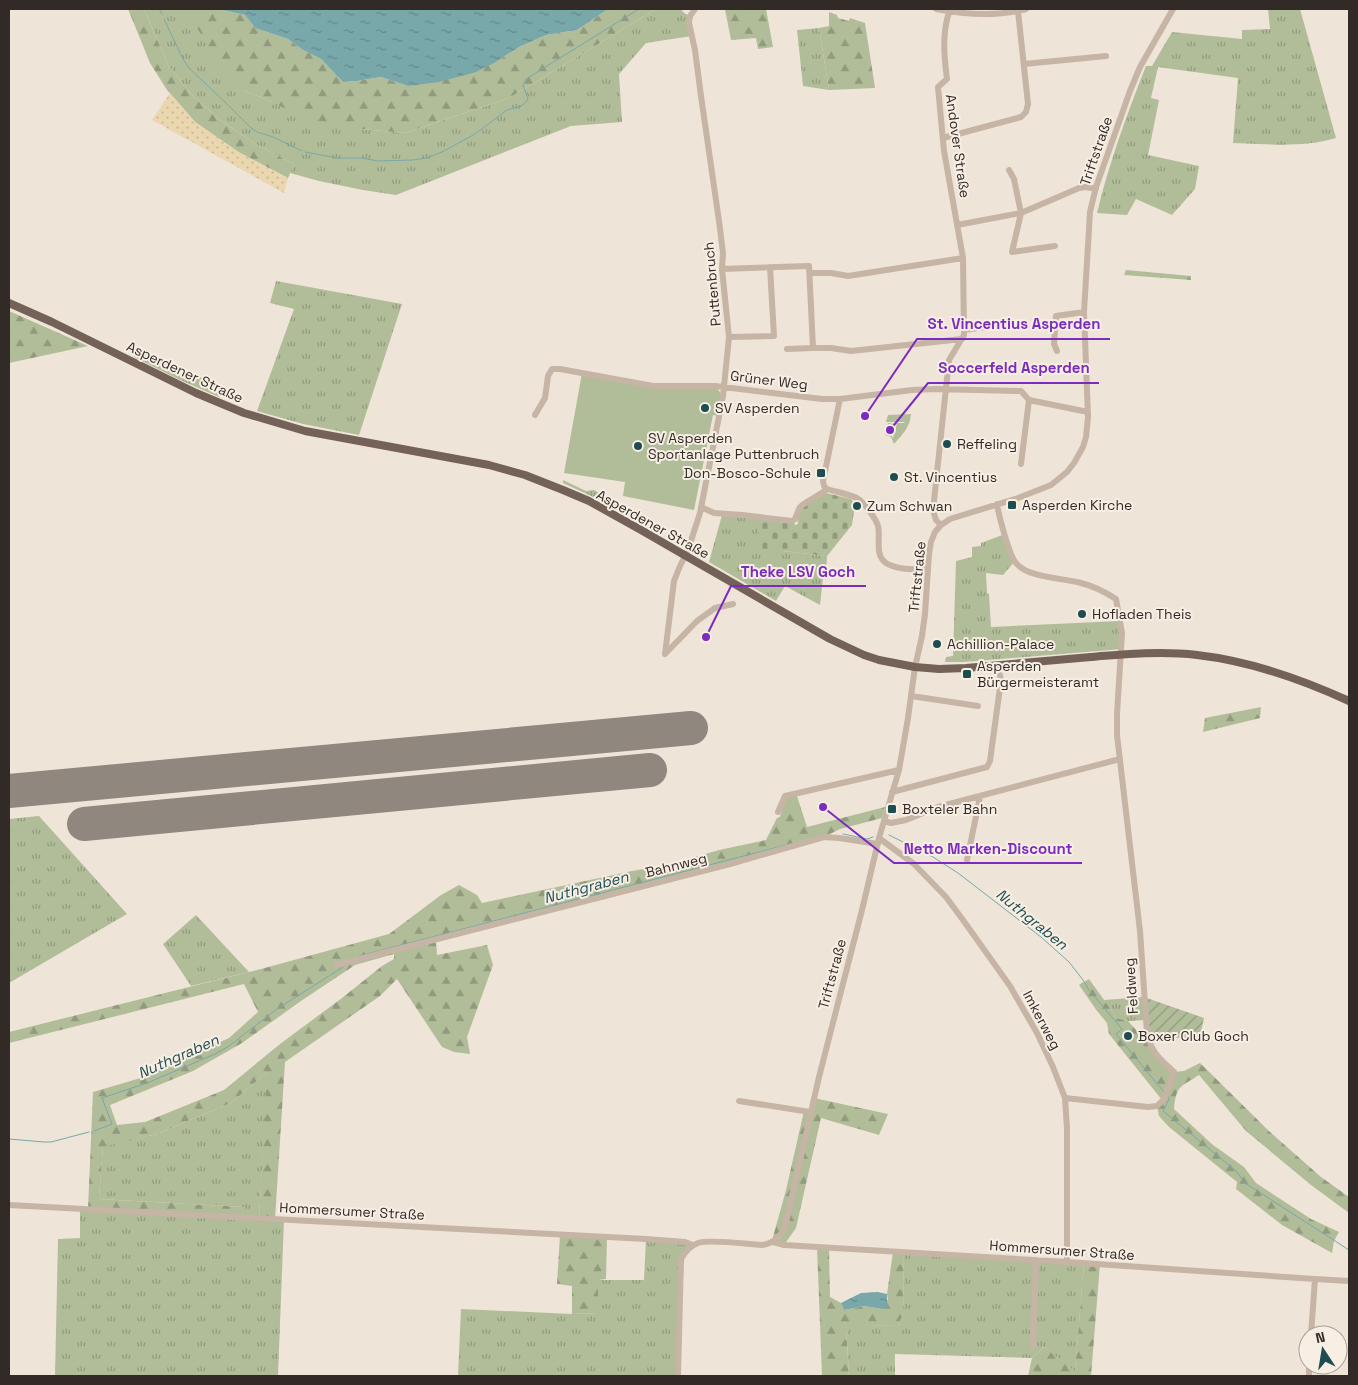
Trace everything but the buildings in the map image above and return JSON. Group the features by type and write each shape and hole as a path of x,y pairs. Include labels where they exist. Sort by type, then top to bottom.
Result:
{"main road":[{"name":"Asperdener Straße","path":"9,304 52,322 182,387 244,413 305,430 467,460 525,475 563,490 589,501 847,648 879,660 915,667 939,669 1121,655 1174,653 1219,658 1278,673 1349,701"}],"street":[{"name":"Puttenbruch","path":"695,9 690,16 689,23 696,50 719,221 729,337 724,388 701,507 685,556 674,581 665,654 697,621 716,608 733,604"},
{"path":"936,9 966,15 982,15 1026,9"},
{"name":"Triftstraße","path":"773,1242 781,1235 785,1227 810,1112 884,821 899,770 915,667 922,636 931,542 940,525 950,519 1044,489 1056,482 1074,464 1083,447 1088,427 1084,312 1090,212 1122,112 1138,72 1173,9"},
{"path":"943,138 1021,117 1026,112 1028,104 1018,11"},
{"name":"Andover Straße","path":"940,525 936,520 933,510 949,360 962,339 964,330 964,258 944,150 938,87 947,79 943,53 949,12"},
{"path":"1024,64 1106,56"},
{"path":"1009,170 1014,180 1021,213 1012,252 1055,246"},
{"path":"957,225 1021,213 1080,188 1096,189"},
{"path":"810,273 832,272 848,276 964,258"},
{"path":"729,337 774,336 770,266"},
{"path":"722,269 809,266 813,348"},
{"path":"1057,351 1054,344 1056,316 1084,312"},
{"path":"964,330 1014,324"},
{"path":"787,349 831,348 851,351 962,339"},
{"name":"Grüner Weg","path":"534,415 545,398 548,376 552,370 560,369 653,386 715,386 798,397 840,399 935,389 1021,391 1030,400 1088,412"},
{"path":"840,399 823,481 824,486 827,489 856,498 866,507 878,524 882,560 887,564 903,568 928,570"},
{"path":"1021,464 1030,400"},
{"path":"701,507 714,513 792,521 796,519 801,506 827,489"},
{"name":"Feldweg","path":"997,504 1010,550 1016,563 1030,574 1083,583 1101,590 1116,599 1122,633 1116,714 1117,734 1140,931 1147,1033 1149,1044 1157,1056 1174,1072 1164,1099 1157,1106 1148,1107 1065,1098"},
{"path":"892,792 987,767 990,761 1001,680 1000,675"},
{"path":"911,696 978,706"},
{"path":"884,821 891,823 906,820 938,806 1120,759"},
{"path":"778,812 785,796 899,770"},
{"path":"967,860 980,796"},
{"name":"Bahnweg","path":"336,965 824,838 879,841"},
{"name":"Imkerweg","path":"879,841 914,864 946,898 964,921 1010,986 1037,1033 1053,1067 1065,1098 1067,1129 1066,1262"},
{"path":"739,1101 810,1112"},
{"name":"Hommersumer Straße","path":"9,1205 638,1239 685,1242 693,1246"},
{"path":"678,1376 681,1260 684,1255 693,1246 705,1242 761,1245 773,1242"},
{"name":"Hommersumer Straße","path":"773,1242 784,1246 1036,1260 1349,1281"},
{"path":"1033,1347 1036,1260"},
{"path":"1312,1325 1315,1279"}],"green space":[{"path":"128,9 144,9 168,65 193,96 219,119 255,144 294,164 288,178 240,153 195,122 167,90 150,63"},
{"path":"144,9 184,9 245,91 270,101 362,129 405,133 509,98 656,9 681,9 690,16 692,36 646,43 619,74 622,122 571,126 396,195 319,181 290,173 294,164 255,144 219,119 193,96 168,65"},
{"path":"184,9 223,9 245,15 255,28 288,39 303,50 321,59 343,82 381,77 408,86 496,62 519,47 546,35 577,30 608,9 656,9 509,98 405,133 362,129 303,117 245,91 207,52 205,40"},
{"path":"725,9 766,9 773,47 758,49 756,38 731,40"},
{"path":"1268,9 1300,9 1336,138 1298,144 1233,143 1238,78 1158,67 1151,98 1159,100 1148,155 1199,166 1195,189 1172,215 1136,199 1127,215 1097,213 1119,139 1146,66 1152,66 1172,32 1242,39 1242,30 1270,29"},
{"path":"829,12 837,15 838,18 849,21 850,18 865,23 875,88 829,90 819,28 829,26"},
{"path":"819,28 829,90 803,86 797,30"},
{"path":"1126,270 1191,276 1191,280 1124,275"},
{"path":"276,281 402,304 359,435 303,424 257,411 294,309 270,303"},
{"path":"9,311 88,346 9,363"},
{"path":"140,349 222,387 219,397 134,357"},
{"name":"SV Asperden Sportanlage Puttenbruch","path":"582,373 653,386 715,386 723,396 719,416 713,415 694,510 623,496 625,482 564,473"},
{"path":"911,414 908,427 894,444 891,437 885,435 888,423 895,424 893,438 897,423 905,422 886,422 888,415"},
{"path":"563,480 586,491 594,490 660,529 659,533 602,501 563,483"},
{"path":"826,493 851,499 855,504 852,525 827,556 757,550 760,519 798,524 799,513 802,509"},
{"path":"722,515 760,519 783,551 827,556 826,578 823,578 820,605 785,586 776,601 709,562"},
{"path":"1005,534 1015,561 1003,575 986,573 991,627 1120,621 1122,649 945,662 946,657 953,656 956,561 972,557 972,547 981,546 981,543"},
{"path":"1261,707 1260,718 1203,732 1205,718"},
{"path":"796,793 807,827 885,807 882,818 840,829 824,837 436,939 437,955 487,945 493,965 467,1037 470,1054 454,1052 442,1047 397,979 380,996 285,1062 275,1219 259,1218 267,1072 231,1103 157,1134 103,1147 99,1199 244,1207 244,1217 88,1209 93,1092 144,1077 229,1038 258,1012 244,984 9,1043 9,1032 261,969 389,934 441,895 459,885 477,895 482,903 671,864 719,850 766,840 777,818 780,817 785,796","holes":["394,954 394,959 382,966 280,1044 224,1090 145,1122 117,1125 110,1105 193,1071 242,1043 355,965"]},
{"path":"39,816 127,914 9,983 9,819"},
{"path":"196,915 249,972 191,986 163,944"},
{"path":"1089,979 1117,1018 1128,1021 1174,1072 1184,1071 1200,1063 1270,1132 1321,1177 1349,1197 1349,1213 1311,1185 1246,1131 1199,1075 1178,1091 1174,1109 1213,1145 1244,1167 1256,1183 1311,1219 1339,1232 1334,1241 1332,1253 1282,1225 1236,1189 1237,1182 1169,1127 1159,1116 1157,1106 1162,1100 1109,1034 1107,1023 1079,985"},
{"path":"1144,997 1146,1020 1128,1021 1117,1018 1104,1000"},
{"path":"1144,997 1204,1018 1199,1041 1172,1037 1148,1037"},
{"path":"268,1071 259,1218 284,1220 278,1376 55,1376 58,1239 80,1238 80,1208 244,1217 244,1207 99,1199 103,1146 157,1134 231,1103"},
{"path":"814,1098 888,1114 879,1135 821,1118 796,1228 784,1245 773,1242 773,1237 804,1111 810,1112"},
{"path":"560,1235 607,1237 606,1279 598,1280 598,1313 572,1314 572,1286 557,1284"},
{"path":"646,1239 693,1245 684,1255 678,1376 458,1376 461,1309 572,1314 598,1313 598,1280 644,1280"},
{"path":"817,1247 829,1248 830,1297 841,1303 844,1310 864,1306 882,1309 888,1299 887,1294 893,1252 904,1252 903,1314 898,1326 846,1325 849,1376 822,1376"},
{"path":"904,1252 1084,1263 1075,1372 1044,1347 1032,1358 895,1354 895,1376 849,1376 846,1324 898,1326 903,1314"},
{"path":"1084,1263 1100,1264 1091,1376 1028,1376 1032,1358 1044,1347 1075,1371"}],"sand":[{"path":"170,93 195,122 240,153 288,178 284,193 152,120"}],"water":[{"path":"223,9 608,9 577,30 546,35 519,47 476,72 439,82 408,86 381,77 343,82 321,59 303,50 288,39 255,28 245,15"},
{"path":"878,1292 887,1294 887,1307 882,1309 864,1306 844,1310 841,1303 861,1293"}],"waterway":[{"path":"159,9 162,14"},
{"path":"305,152 337,158 361,158 378,161 413,160 426,158 442,152 475,134 507,110 521,106 526,102 528,99 523,85 526,79 639,9"},
{"path":"164,19 189,68 251,128 302,151"},
{"name":"Nuthgraben","path":"843,834 867,839 873,837"},
{"name":"Nuthgraben","path":"889,835 933,857 958,873 1041,937 1069,962 1089,990 1122,1029 1116,1034 1164,1092"},
{"name":"Nuthgraben","path":"359,956 786,845"},
{"name":"Nuthgraben","path":"94,1131 112,1124 102,1098 147,1083 215,1054 229,1046 277,1009 343,967"},
{"name":"Nuthgraben","path":"1168,1097 1169,1099 1163,1111 1236,1171 1245,1183 1349,1250"},
{"name":"Nuthgraben","path":"9,1139 51,1142 89,1132"}],"runway":[{"path":"9,791 691,728"},
{"path":"84,824 650,770"}],"place":[{"name":"SV Asperden","path":"705,408"},
{"name":"St. Vincentius Asperden","path":"865,416"},
{"name":"Soccerfeld Asperden","path":"890,430"},
{"name":"Reffeling","path":"947,444"},
{"name":"SV Asperden Sportanlage Puttenbruch","path":"638,446"},
{"name":"Don-Bosco-Schule","path":"821,473"},
{"name":"St. Vincentius","path":"894,477"},
{"name":"Asperden Kirche","path":"1012,505"},
{"name":"Zum Schwan","path":"857,506"},
{"name":"Hofladen Theis","path":"1082,614"},
{"name":"Theke LSV Goch","path":"706,637"},
{"name":"Achillion-Palace","path":"937,644"},
{"name":"Asperden Bürgermeisteramt","path":"967,674"},
{"name":"Netto Marken-Discount","path":"823,807"},
{"name":"Boxteler Bahn","path":"892,809"},
{"name":"Boxer Club Goch","path":"1128,1036"}]}
